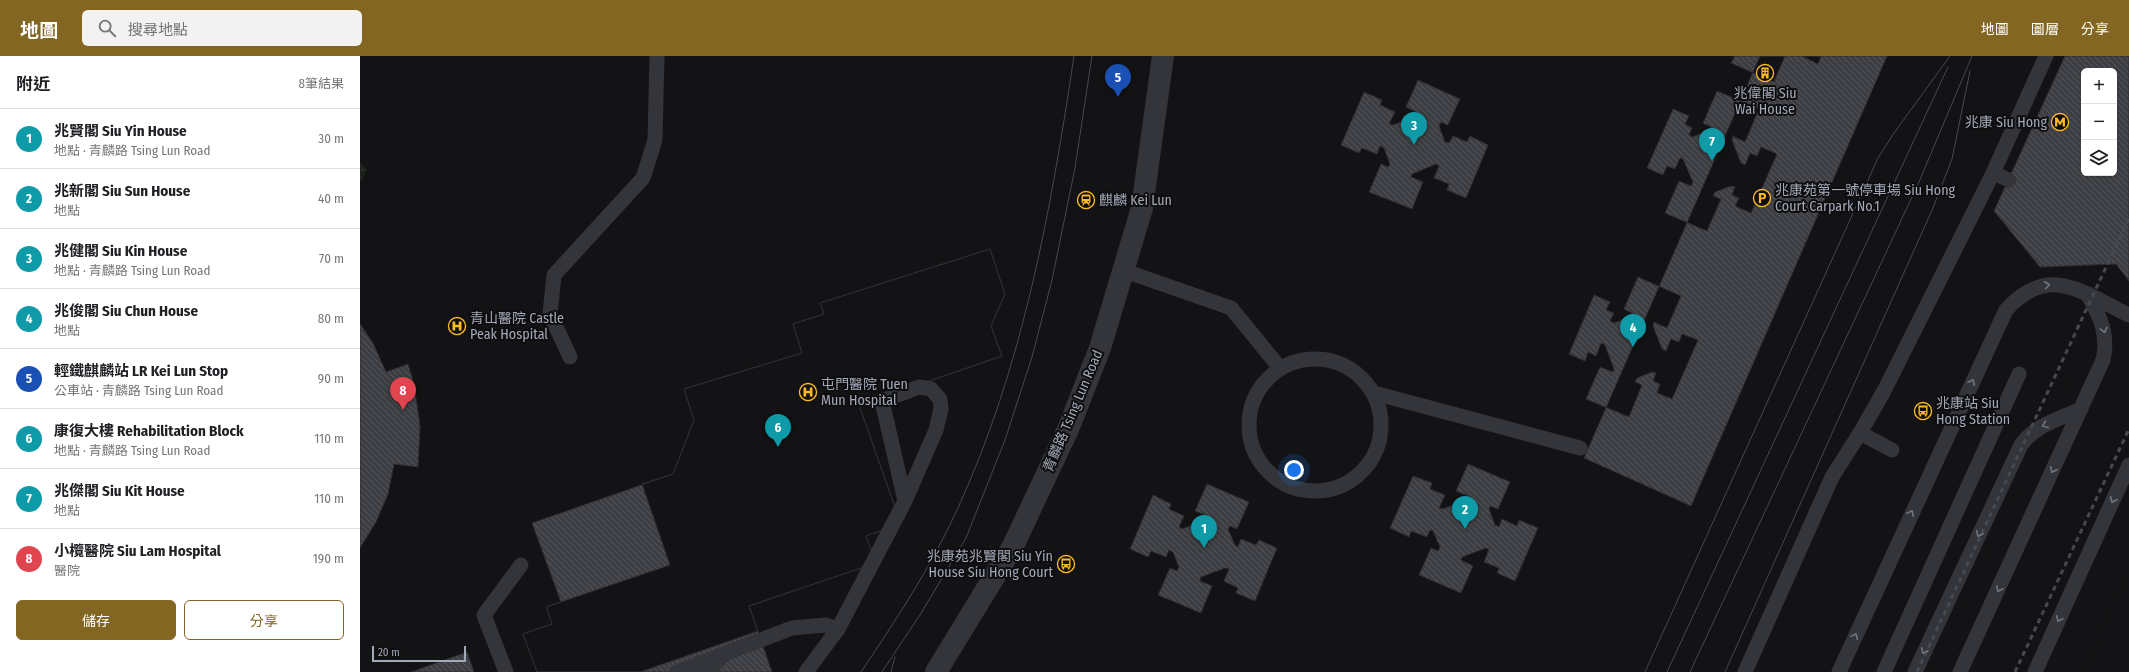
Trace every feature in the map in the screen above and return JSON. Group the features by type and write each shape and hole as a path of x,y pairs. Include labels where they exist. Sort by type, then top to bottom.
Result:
{"street":[{"name":"青麟路 Tsing Lun Road","path":"936,672 1013,546 1074,413 1100,348 1125,271 1142,208 1164,56"}],"lane":[{"path":"570,357 550,314 554,275 643,178 656,140 657,56"},
{"path":"1745,672 1832,477 1884,391 1993,173 2046,56"},
{"path":"1993,173 2009,180"},
{"path":"1125,271 1231,308 1280,368"},
{"path":"1839,672 2006,310 2019,297 2033,287 2050,283 2067,286 2129,315"},
{"path":"1960,672 2103,360 2106,349 2105,332 2098,312 2088,295"},
{"path":"1322,359 1343,365 1361,376 1374,393 1382,414 1382,436 1374,457 1360,475 1342,486 1320,492 1298,490 1278,480 1262,465 1252,445 1250,437 1248,424 1252,402 1263,382 1280,368 1301,361 1322,359"},
{"path":"1884,672 2019,374"},
{"path":"806,672 838,629 905,501 936,430 941,409 940,399 931,389 920,387 882,401 905,501"},
{"path":"1374,393 1580,448"},
{"path":"1915,672 2021,445 2028,435 2038,427 2080,409"},
{"path":"1860,433 1892,450"},
{"path":"2035,672 2129,465"},
{"path":"506,672 484,614 521,565"},
{"path":"677,672 730,650 792,628 826,625 838,629"},
{"path":"706,672 730,650"}],"shaded area":[{"path":"360,162 367,170 360,182"}],"pier":[{"path":"2124,275 2129,281 2129,570 2084,672 1929,672"}],"building":[{"name":"兆偉閣 Siu Wai House","path":"1735,56 1785,56 1774,82 1731,63"},
{"name":"兆康苑第一號停車場 Siu Hong Court Carpark No.1","path":"1760,56 1887,56 1691,506 1584,458"},
{"name":"兆偉閣 Siu Wai House","path":"1802,56 1821,56 1818,64"},
{"name":"兆康 Siu Hong","path":"2065,56 2129,56 2129,281 2116,264 2040,267 1994,211"},
{"path":"1418,80 1460,99 1448,125 1441,122 1439,126 1445,142 1449,143 1453,136 1467,142 1470,136 1488,145 1466,198 1447,190 1449,184 1434,178 1439,166 1436,164 1412,174 1411,177 1423,182 1412,209 1369,192 1381,164 1388,167 1390,164 1384,148 1380,146 1377,154 1362,148 1359,153 1341,145 1364,92 1382,100 1380,105 1395,112 1389,124 1393,125 1417,116 1418,113 1406,107"},
{"path":"1717,91 1759,109 1745,142 1733,136 1732,140 1741,163 1745,165 1750,153 1757,156 1761,147 1777,154 1751,213 1735,206 1739,198 1732,195 1735,187 1731,186 1715,192 1713,196 1721,199 1707,231 1665,213 1679,181 1691,186 1693,182 1683,159 1680,158 1675,169 1667,166 1663,175 1647,168 1673,109 1689,116 1685,124 1692,128 1689,135 1693,137 1709,130 1711,127 1703,123"},
{"path":"990,249 1005,294 991,326 1002,356 859,405 901,524 866,536 876,563 749,606 772,672 537,672 523,634 552,624 546,607 561,602 532,523 673,474 694,420 684,389 802,353 793,324 824,314 820,303"},
{"path":"990,249 1005,294 991,326 1002,356 859,405 901,524 866,536 876,563 749,606 758,631 640,672 537,672 523,634 552,624 546,607 670,565 642,484 673,474 694,420 684,389 802,353 793,324 824,314 820,303"},
{"path":"1638,277 1681,296 1667,328 1654,322 1653,326 1662,349 1666,351 1671,339 1679,342 1682,334 1698,340 1672,399 1657,393 1660,384 1653,381 1656,373 1652,372 1637,378 1635,382 1642,385 1629,417 1586,399 1600,367 1613,372 1614,369 1605,345 1601,343 1596,356 1588,352 1585,361 1569,354 1594,295 1610,302 1606,310 1614,313 1610,321 1614,323 1630,317 1632,313 1624,309"},
{"path":"360,324 373,343 386,372 408,364 414,384 420,426 418,467 394,464 388,494 376,522 360,548"},
{"path":"1468,464 1510,482 1498,509 1490,506 1489,509 1495,525 1499,527 1502,519 1517,526 1519,520 1538,528 1515,581 1497,573 1499,568 1484,562 1489,549 1486,548 1462,557 1461,560 1473,566 1461,593 1419,575 1431,548 1438,551 1440,547 1433,531 1430,530 1427,537 1411,531 1409,537 1390,528 1413,476 1432,483 1430,489 1445,495 1439,508 1443,509 1467,500 1468,496 1456,491"},
{"path":"1207,484 1249,502 1237,529 1230,526 1228,529 1235,545 1238,547 1241,539 1256,545 1259,540 1277,548 1255,601 1236,593 1238,588 1224,581 1229,569 1225,568 1201,577 1200,581 1212,586 1201,613 1158,595 1170,568 1177,571 1179,567 1173,552 1169,550 1166,557 1151,551 1148,557 1130,549 1153,495 1171,504 1169,509 1184,516 1179,527 1182,529 1206,520 1208,516 1195,511"},
{"path":"467,652 474,672 411,672"}],"tram line":[{"path":"861,672 912,593 947,531 980,456 1000,400 1032,287 1055,172 1074,56"},
{"path":"882,672 920,615 966,538 1005,440 1032,357 1052,280 1075,168 1092,56"},
{"path":"1645,672 1878,158 1894,133 1950,56"},
{"path":"1690,672 1919,182 1972,56"},
{"path":"1667,672 1948,67"},
{"path":"1725,672 1933,208 1952,159 1970,71"},
{"path":"891,672 895,657"}],"railway":[{"path":"1917,672 2129,218"},
{"path":"2015,672 2129,429"}],"place":[{"name":"兆偉閣 Siu Wai House","path":"1765,73"},
{"name":"輕鐵麒麟站 LR Kei Lun Stop","path":"1118,97"},
{"name":"兆康 Siu Hong","path":"2060,122"},
{"name":"兆健閣 Siu Kin House","path":"1414,145"},
{"name":"兆傑閣 Siu Kit House","path":"1712,161"},
{"name":"兆康苑第一號停車場 Siu Hong Court Carpark No.1","path":"1762,198"},
{"name":"麒麟 Kei Lun","path":"1086,200"},
{"name":"青山醫院 Castle Peak Hospital","path":"457,326"},
{"name":"兆俊閣 Siu Chun House","path":"1633,347"},
{"name":"屯門醫院 Tuen Mun Hospital","path":"808,392"},
{"name":"小欖醫院 Siu Lam Hospital","path":"403,410"},
{"name":"兆康站 Siu Hong Station","path":"1923,411"},
{"name":"康復大樓 Rehabilitation Block","path":"778,447"},
{"name":"兆新閣 Siu Sun House","path":"1465,529"},
{"name":"兆賢閣 Siu Yin House","path":"1204,548"},
{"name":"兆康苑兆賢閣 Siu Yin House Siu Hong Court","path":"1066,564"}]}
